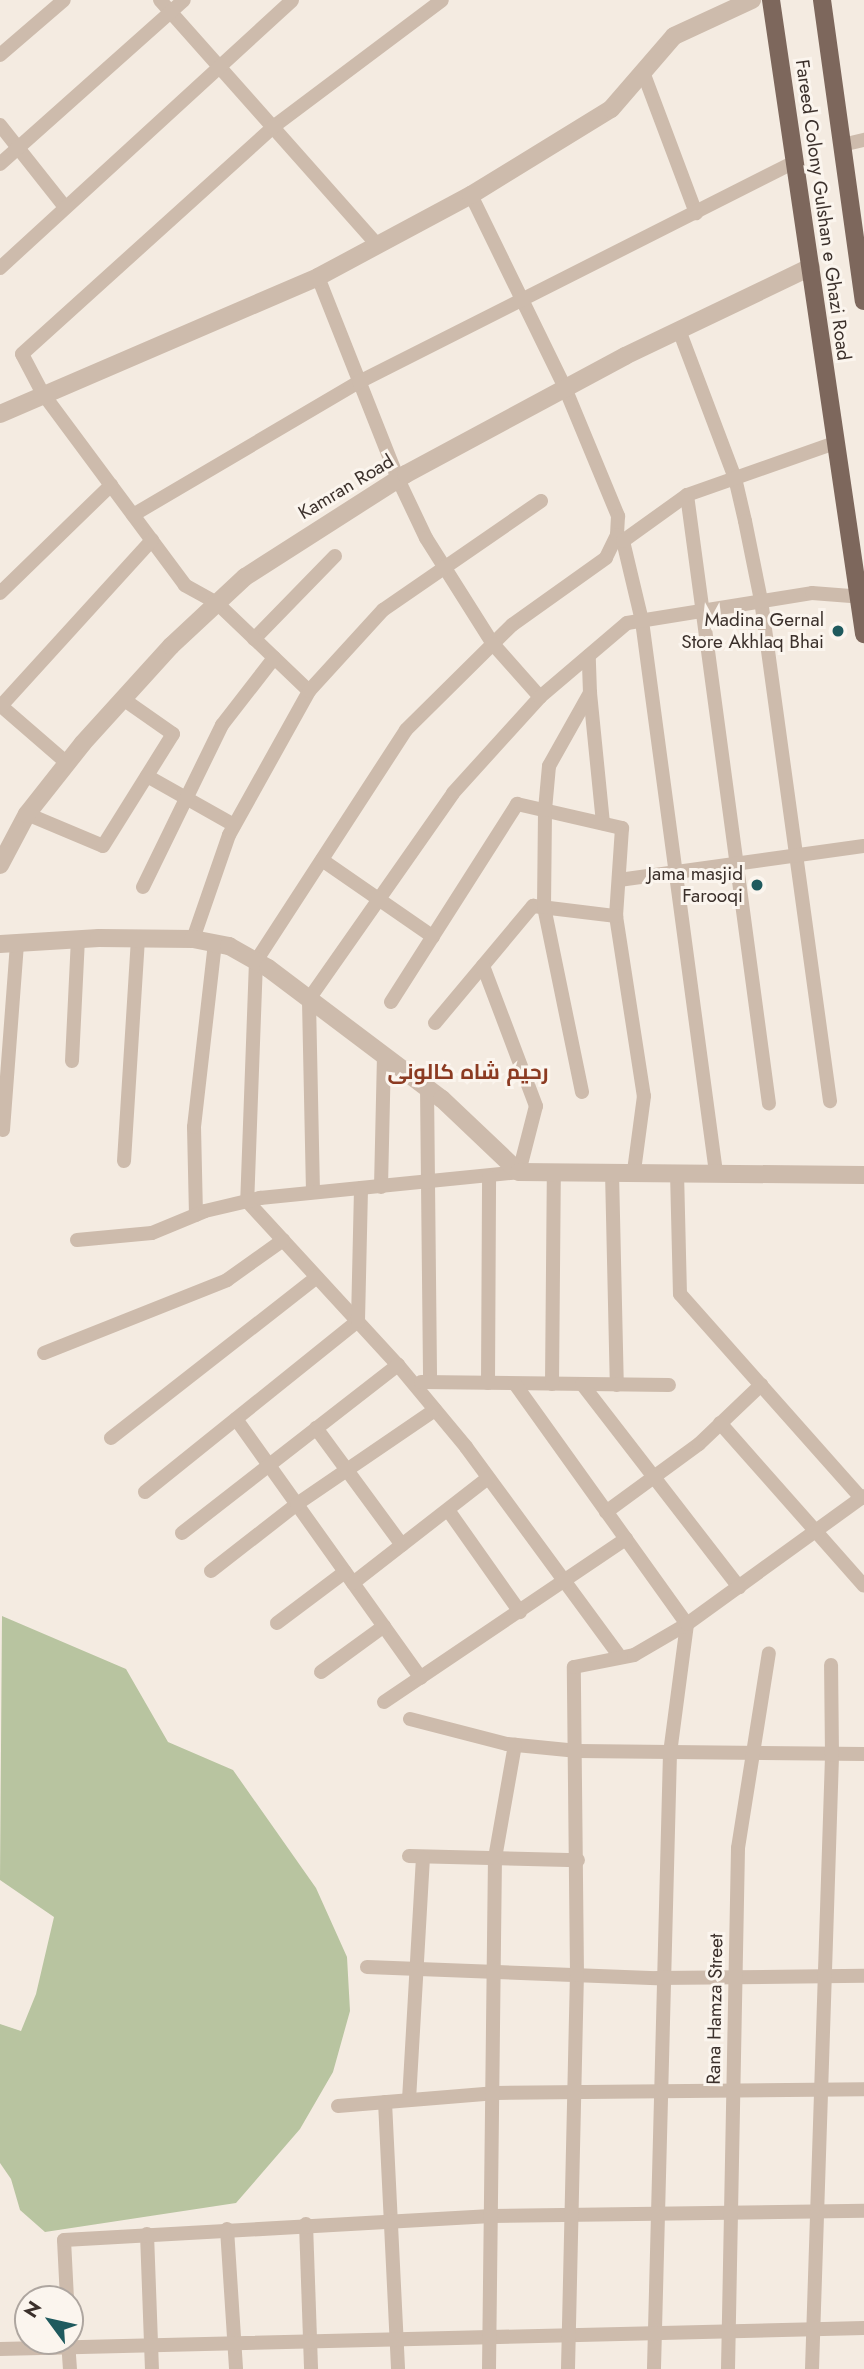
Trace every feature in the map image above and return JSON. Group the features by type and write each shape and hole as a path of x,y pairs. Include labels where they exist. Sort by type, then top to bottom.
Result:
{"main road":[{"name":"Fareed Colony Gulshan e Ghazi Road","path":"771,0 835,443 862,598 864,634"},
{"name":"Fareed Colony Gulshan e Ghazi Road","path":"822,0 864,301"}],"street":[{"path":"0,55 64,0"},
{"path":"160,0 377,244"},
{"path":"0,164 184,0"},
{"path":"0,268 218,65 292,0"},
{"path":"309,691 217,603 185,585 43,394 22,354 273,127 442,0"},
{"path":"0,414 318,277 471,195 611,109 674,36 752,0"},
{"path":"643,72 696,213"},
{"path":"0,125 65,207"},
{"path":"842,145 864,140"},
{"path":"133,515 359,382 795,162"},
{"path":"471,195 565,388 618,516 620,538 642,621 716,1172"},
{"name":"Kamran Road","path":"0,865 27,814 67,764 123,699 246,577 398,479 565,388 811,267"},
{"path":"318,277 398,479 444,564 493,643 540,697"},
{"path":"679,330 735,478 761,600 830,1101"},
{"path":"620,1657 435,1410 398,1365 247,1201 256,961 406,730 493,643 606,558 620,538 687,495 835,443"},
{"path":"0,593 111,485"},
{"path":"687,495 693,559 704,612 769,1104"},
{"path":"193,939 234,825 309,691 383,610 444,564 541,500"},
{"path":"67,764 0,706 152,540"},
{"path":"254,639 335,556"},
{"path":"313,1192 309,999 453,793 540,697 627,623 812,593 862,598"},
{"path":"589,656 603,823"},
{"path":"143,887 222,725 274,658"},
{"path":"582,1092 544,907 545,810 550,766 590,693"},
{"path":"27,814 103,846 173,734 123,699"},
{"path":"147,775 234,825"},
{"path":"391,1002 517,804 622,828 617,916 644,1096 634,1171"},
{"path":"619,880 864,846"},
{"path":"322,860 433,937"},
{"path":"435,1023 533,906 617,916"},
{"path":"124,1161 138,938"},
{"path":"3,1130 8,944 79,939 193,939 215,943 256,961 427,1087 519,1172"},
{"path":"72,1061 79,939"},
{"path":"196,1215 194,1127 215,943"},
{"path":"483,966 536,1106 519,1172"},
{"path":"381,1187 384,1055"},
{"path":"427,1087 430,1382"},
{"path":"76,1240 152,1233 196,1215 247,1201 519,1172 864,1175"},
{"path":"552,1384 554,1172"},
{"path":"612,1172 617,1385"},
{"path":"568,2369 578,1860 578,1751 574,1667 634,1655 687,1624 863,1497 680,1294 677,1172"},
{"path":"488,1383 489,1177"},
{"path":"145,1492 358,1321 361,1188"},
{"path":"44,1353 227,1280 283,1240"},
{"path":"111,1438 317,1277"},
{"path":"182,1533 398,1365"},
{"path":"412,1382 669,1385"},
{"path":"515,1384 687,1624 670,1753 654,2369"},
{"path":"582,1384 739,1587"},
{"path":"606,1512 720,1423 761,1385"},
{"path":"211,1571 297,1504 435,1410"},
{"path":"236,1419 421,1678"},
{"path":"720,1423 864,1586"},
{"path":"316,1427 402,1545"},
{"path":"277,1623 402,1545 488,1478"},
{"path":"448,1510 520,1612"},
{"path":"384,1702 626,1539"},
{"path":"321,1671 384,1626"},
{"name":"Rana Hamza Street","path":"728,2369 738,1847 769,1653"},
{"path":"812,2369 832,1755 831,1665"},
{"path":"410,1719 515,1745 578,1751 864,1754"},
{"path":"489,2369 495,1858 515,1745"},
{"path":"409,2100 416,1969 416,1857 578,1860"},
{"path":"367,1967 664,1978 864,1976"},
{"path":"338,2106 492,2093 661,2094 864,2089"},
{"path":"385,2102 398,2369"},
{"path":"66,2285 64,2240 306,2224 491,2216 658,2211 864,2211"},
{"path":"306,2224 311,2369"},
{"path":"228,2229 236,2369"},
{"path":"147,2234 152,2369"},
{"path":"84,2344 151,2346 864,2328"}],"green space":[{"path":"2,1616 126,1669 168,1742 233,1770 316,1888 347,1957 350,2011 333,2072 300,2129 236,2203 45,2232 20,2210 11,2179 0,2163 0,2024 21,2031 36,1994 54,1917 0,1880"}],"place":[{"name":"Madina Gernal Store Akhlaq Bhai","path":"838,631"},
{"name":"Jama masjid Farooqi","path":"757,885"}],"district":[{"name":"رحیم شاہ کالونی","path":"468,1072"}]}
